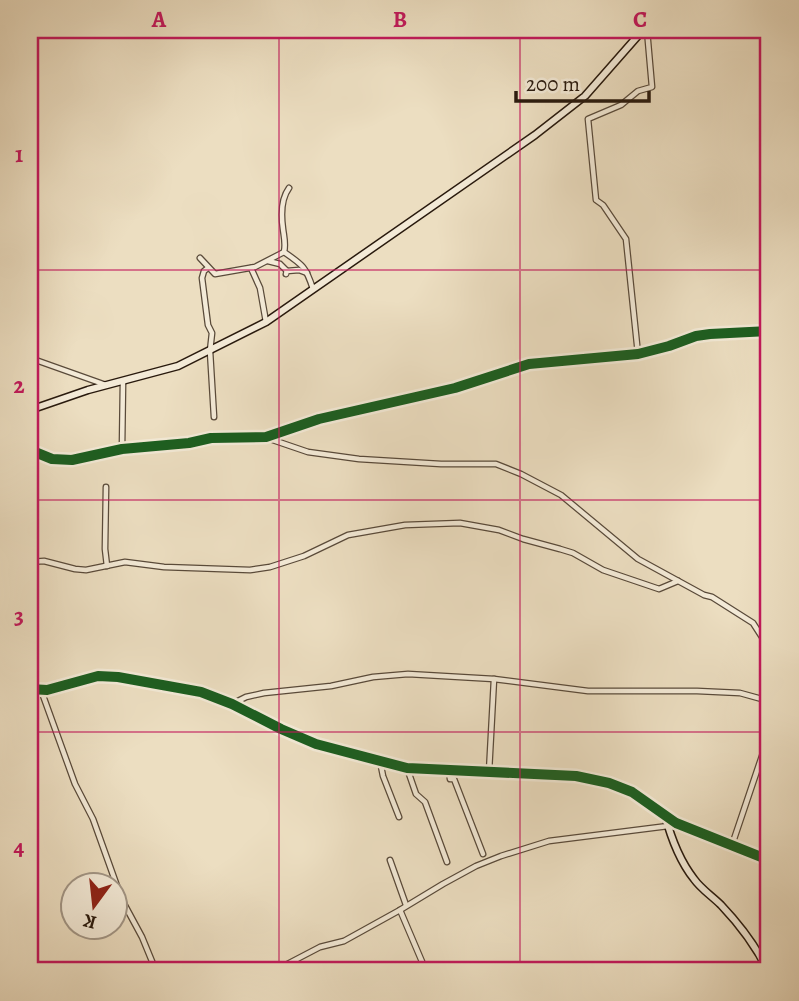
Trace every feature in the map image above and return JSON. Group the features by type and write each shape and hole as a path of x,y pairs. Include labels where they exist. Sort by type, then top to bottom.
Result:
{"street":[{"path":"30,410 88,390 178,366 266,322 536,135 585,96 645,30"},
{"path":"638,354 626,239 603,205 596,200 588,119 621,105 638,91 652,86 645,30"},
{"path":"200,258 215,274 251,268 284,253 286,246 282,224 283,201 289,188"},
{"path":"284,253 302,265 308,273 313,290"},
{"path":"268,261 280,264 286,273 299,270 308,273"},
{"path":"208,268 201,278 208,324 212,333 210,351 215,416"},
{"path":"251,268 260,288 266,322"},
{"path":"30,450 52,458 72,460 122,449 189,443 211,438 266,437 319,419 456,388 529,364 638,354 710,334 769,333"},
{"path":"30,358 107,385"},
{"path":"122,449 123,381"},
{"path":"266,437 307,452 359,459 496,464 521,474 561,495 638,559 712,597 753,623 769,648"},
{"path":"106,486 107,566"},
{"path":"30,562 44,561 75,569 125,562 164,567 250,570 270,567 304,556 348,535 405,525 460,523 499,530 573,553 603,570 659,589 678,581"},
{"path":"232,704 264,693 331,686 386,676 438,675 588,691 740,693 769,701"},
{"path":"30,689 47,691 98,676 111,676 201,692 316,744 380,761 407,768 593,779 632,792 676,823 766,859 769,840"},
{"path":"489,772 494,679"},
{"path":"41,690 75,784 93,819 122,900 156,971"},
{"path":"731,846 764,750"},
{"path":"380,761 399,817"},
{"path":"407,768 416,794 425,802 447,862"},
{"path":"449,770 450,779 454,779 483,854"},
{"path":"665,815 682,862 696,882 743,928 768,971"},
{"path":"274,971 320,947 344,941 476,866 501,856 549,841 668,825"},
{"path":"390,860 406,905"},
{"path":"400,911 426,971"}],"cycle path":[{"path":"30,450 52,459 72,460 122,449 189,443 211,438 266,437 319,419 455,388 529,364 638,354 710,334 769,331"},
{"path":"30,689 47,690 98,676 118,677 201,692 316,744 407,768 576,776 609,783 632,792 676,823 769,860"}]}
